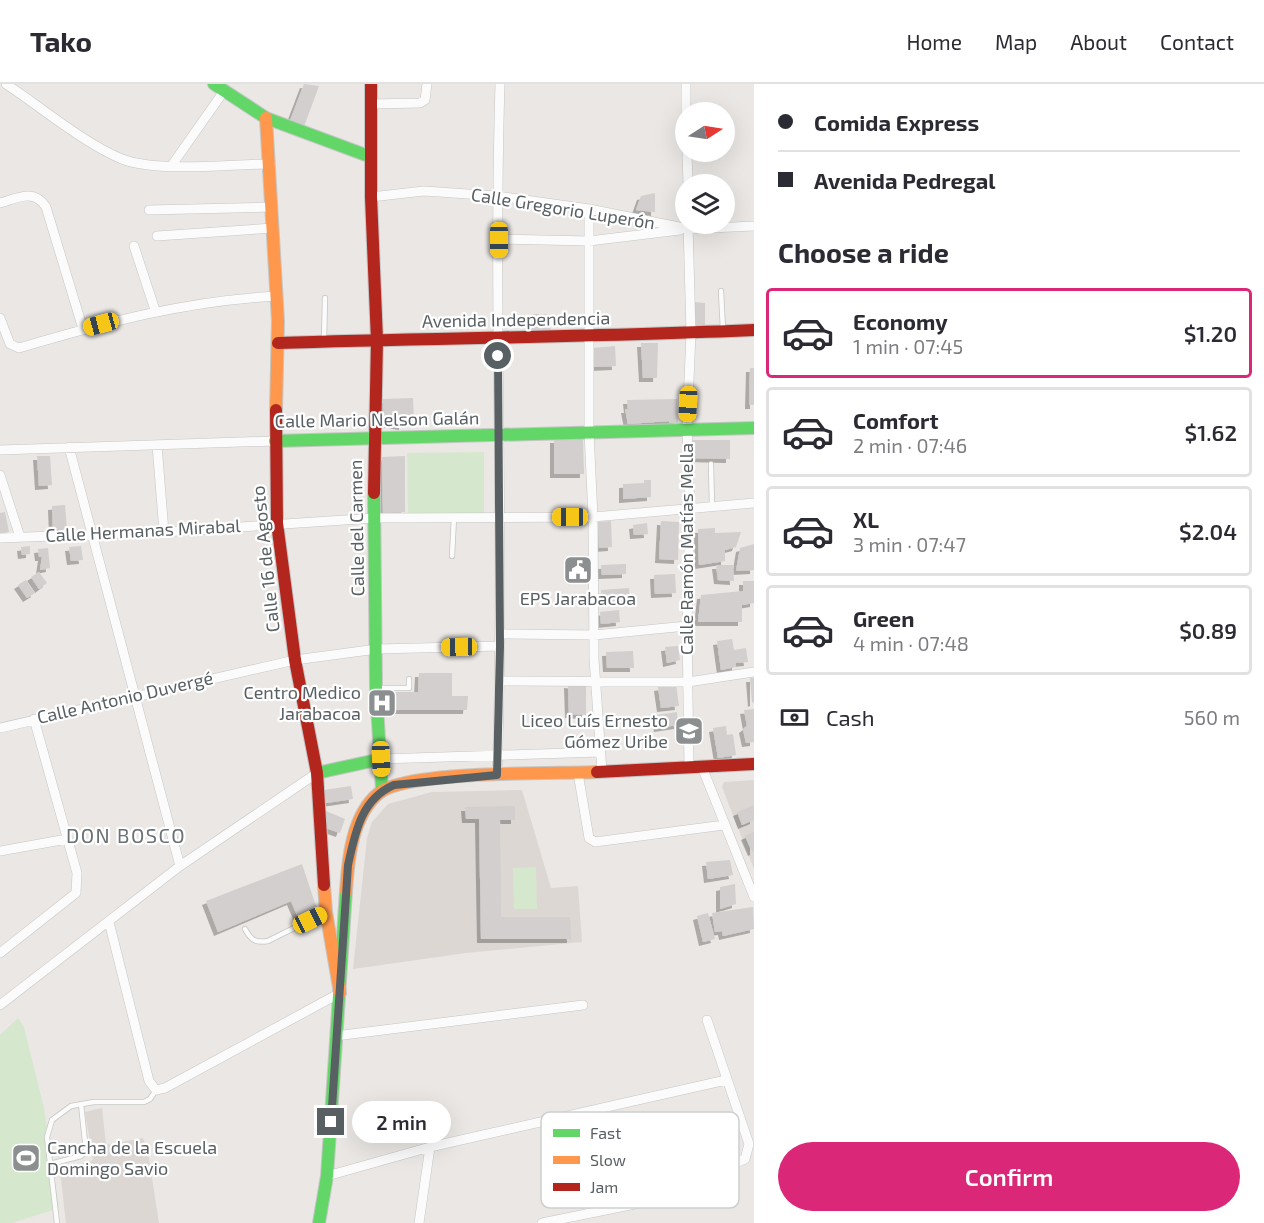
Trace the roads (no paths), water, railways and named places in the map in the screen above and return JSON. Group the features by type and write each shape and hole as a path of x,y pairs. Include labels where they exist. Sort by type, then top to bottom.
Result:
{"street":[{"path":"6,84 123,159 172,165 270,164"},
{"name":"Calle del Carmen","path":"371,84 371,197 377,340 374,439 376,688 382,790"},
{"path":"371,104 420,103 425,100 427,84"},
{"path":"497,775 500,634 497,196 500,84"},
{"path":"686,84 686,102"},
{"path":"172,165 219,87 266,118 371,157"},
{"name":"Calle 16 de Agosto","path":"266,118 277,296 275,441 277,523 295,660 317,773 326,912 340,993"},
{"name":"Calle Gregorio Luperón","path":"371,197 424,191 497,196 675,224"},
{"path":"0,203 31,195 40,198 46,207 83,329"},
{"path":"149,210 272,207"},
{"path":"589,209 591,337 589,432 593,517 595,681 602,772"},
{"name":"Calle Gregorio Luperón","path":"735,226 754,226"},
{"path":"157,236 273,228"},
{"path":"499,240 589,241 675,228"},
{"name":"Calle Ramón Matías Mella","path":"688,234 691,333 687,428 690,510 687,626 688,682 696,766 754,897"},
{"path":"134,246 155,310"},
{"path":"0,318 14,348 155,310 225,299 277,296"},
{"name":"Avenida Independencia","path":"278,343 499,336 591,337 754,330"},
{"name":"Calle Mario Nelson Galán","path":"0,450 687,428 754,428"},
{"path":"157,445 164,532"},
{"path":"69,447 95,536 134,696 180,866"},
{"path":"0,475 20,537"},
{"name":"Calle Hermanas Mirabal","path":"0,538 95,536 375,518 593,517 754,503"},
{"path":"500,634 594,635 687,626"},
{"name":"Calle Antonio Duvergé","path":"0,728 295,660 377,649 500,646"},
{"path":"499,681 688,682 754,672"},
{"path":"0,953 75,893 77,873 34,719"},
{"path":"0,1005 180,866 317,773 381,759 600,752"},
{"path":"319,1223 327,1176 335,1036 350,855 356,828 366,807 382,790 405,783 497,775 754,764"},
{"path":"578,773 589,838 595,842 724,825"},
{"path":"0,851 68,839"},
{"path":"109,922 148,1081 156,1090 165,1088 340,993"},
{"path":"335,1036 583,1005"},
{"path":"707,1020 738,1112"},
{"path":"582,1112 726,1080"},
{"path":"739,1116 749,1144 745,1160 739,1162"},
{"path":"327,1176 430,1146 541,1121"},
{"path":"419,1223 430,1146"},
{"path":"542,1223 616,1208"}],"lane":[{"path":"722,291 723,332"},
{"path":"324,342 325,298"},
{"path":"711,464 712,508"},
{"path":"452,556 454,517"},
{"path":"376,688 409,688 409,679"},
{"path":"245,929 251,940 268,941 326,912"},
{"path":"57,1223 47,1137 52,1120 71,1106 136,1104 150,1100 156,1090"},
{"path":"50,1164 81,1156 86,1152 81,1104"}],"place":[{"name":"EPS Jarabacoa","path":"578,570"},
{"name":"Centro Medico Jarabacoa","path":"382,703"},
{"name":"Liceo Luís Ernesto Gómez Uribe","path":"689,731"},
{"name":"Cancha de la Escuela Domingo Savio","path":"26,1158"}],"district":[{"name":"DON BOSCO","path":"126,836"}]}
